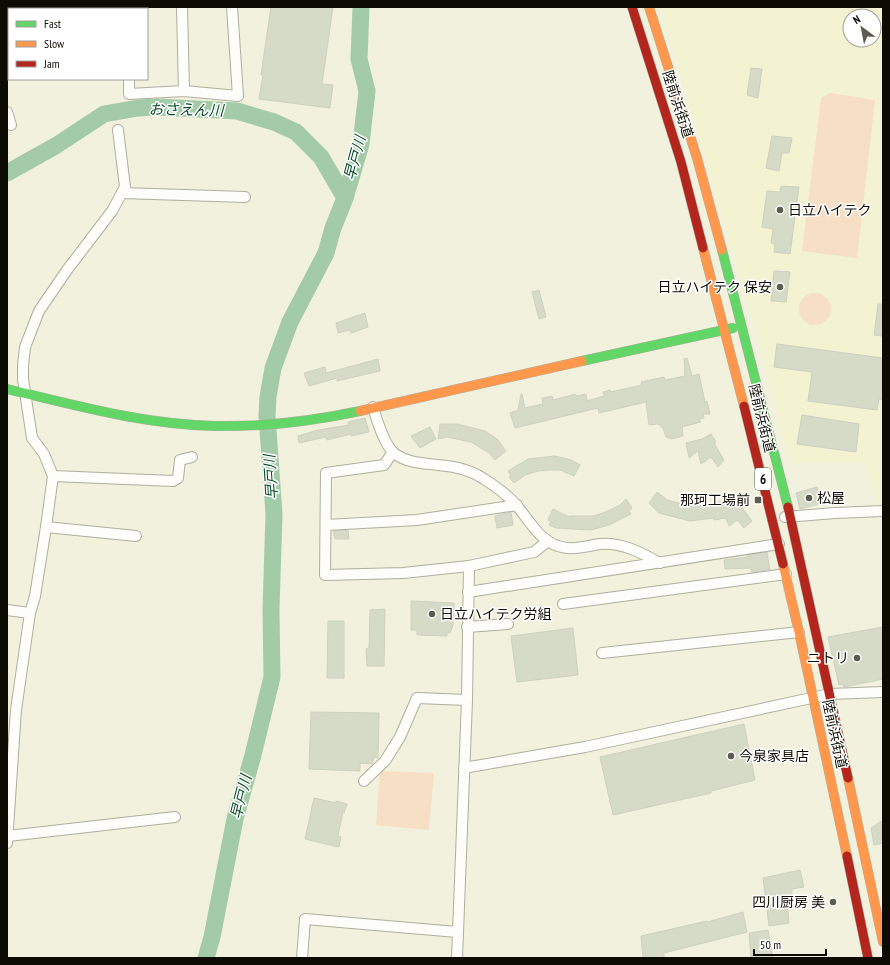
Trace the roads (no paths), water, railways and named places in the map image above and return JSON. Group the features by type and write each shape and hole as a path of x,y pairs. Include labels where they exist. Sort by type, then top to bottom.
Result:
{"main road":[{"name":"陸前浜街道","path":"632,7 681,162 779,544 868,958"},
{"name":"陸前浜街道","path":"649,7 712,212 740,326 790,516 883,942"},
{"path":"7,389 121,414 167,422 214,426 279,424 308,420 373,407 740,326"}],"street":[{"path":"110,8 117,7"},
{"path":"182,7 184,91"},
{"path":"129,80 129,94 184,91 238,96 232,7"},
{"path":"7,112 11,125"},
{"path":"118,130 125,187 112,211 67,270 39,311 25,347 22,366 32,438 44,454 53,476 35,596 30,613 16,710 9,773 7,839 175,817"},
{"path":"122,193 245,197"},
{"path":"373,407 378,424 393,452 403,459 417,463 468,470 484,478 517,505 534,527 548,541 558,547 576,548 602,544 620,546 637,550 660,563"},
{"path":"393,452 384,465 326,473 325,575 403,573 469,566 534,552 548,541"},
{"path":"53,476 173,481 178,478 180,460 192,457"},
{"path":"326,525 417,520 517,505"},
{"path":"773,520 790,516 883,511"},
{"path":"46,527 136,536"},
{"path":"468,592 779,544"},
{"path":"457,958 467,700 469,566"},
{"path":"563,604 786,574"},
{"path":"7,610 30,613"},
{"path":"467,627 508,624"},
{"path":"602,653 799,632"},
{"path":"464,768 585,747 830,694 883,692"},
{"path":"364,781 385,761 400,737 418,698 467,700"},
{"path":"302,958 305,919 458,932"}],"waterway":[{"name":"早戸川","path":"206,958 212,937 235,819 253,755 272,677 271,609 274,514 267,416 268,397 273,368 290,322 326,253 333,228 345,198 361,144 367,91 359,59 361,7"},
{"name":"おさえん川","path":"7,173 57,145 104,114 138,108 157,107 237,111 274,122 296,132 321,157 345,198"}],"place":[{"name":"日立ハイテク","path":"780,210"},
{"name":"日立ハイテク 保安","path":"780,287"},
{"name":"松屋","path":"809,498"},
{"name":"那珂工場前","path":"758,500"},
{"name":"日立ハイテク労組","path":"432,614"},
{"name":"ニトリ","path":"857,658"},
{"name":"今泉家具店","path":"731,756"},
{"name":"四川厨房 美","path":"833,902"}]}
